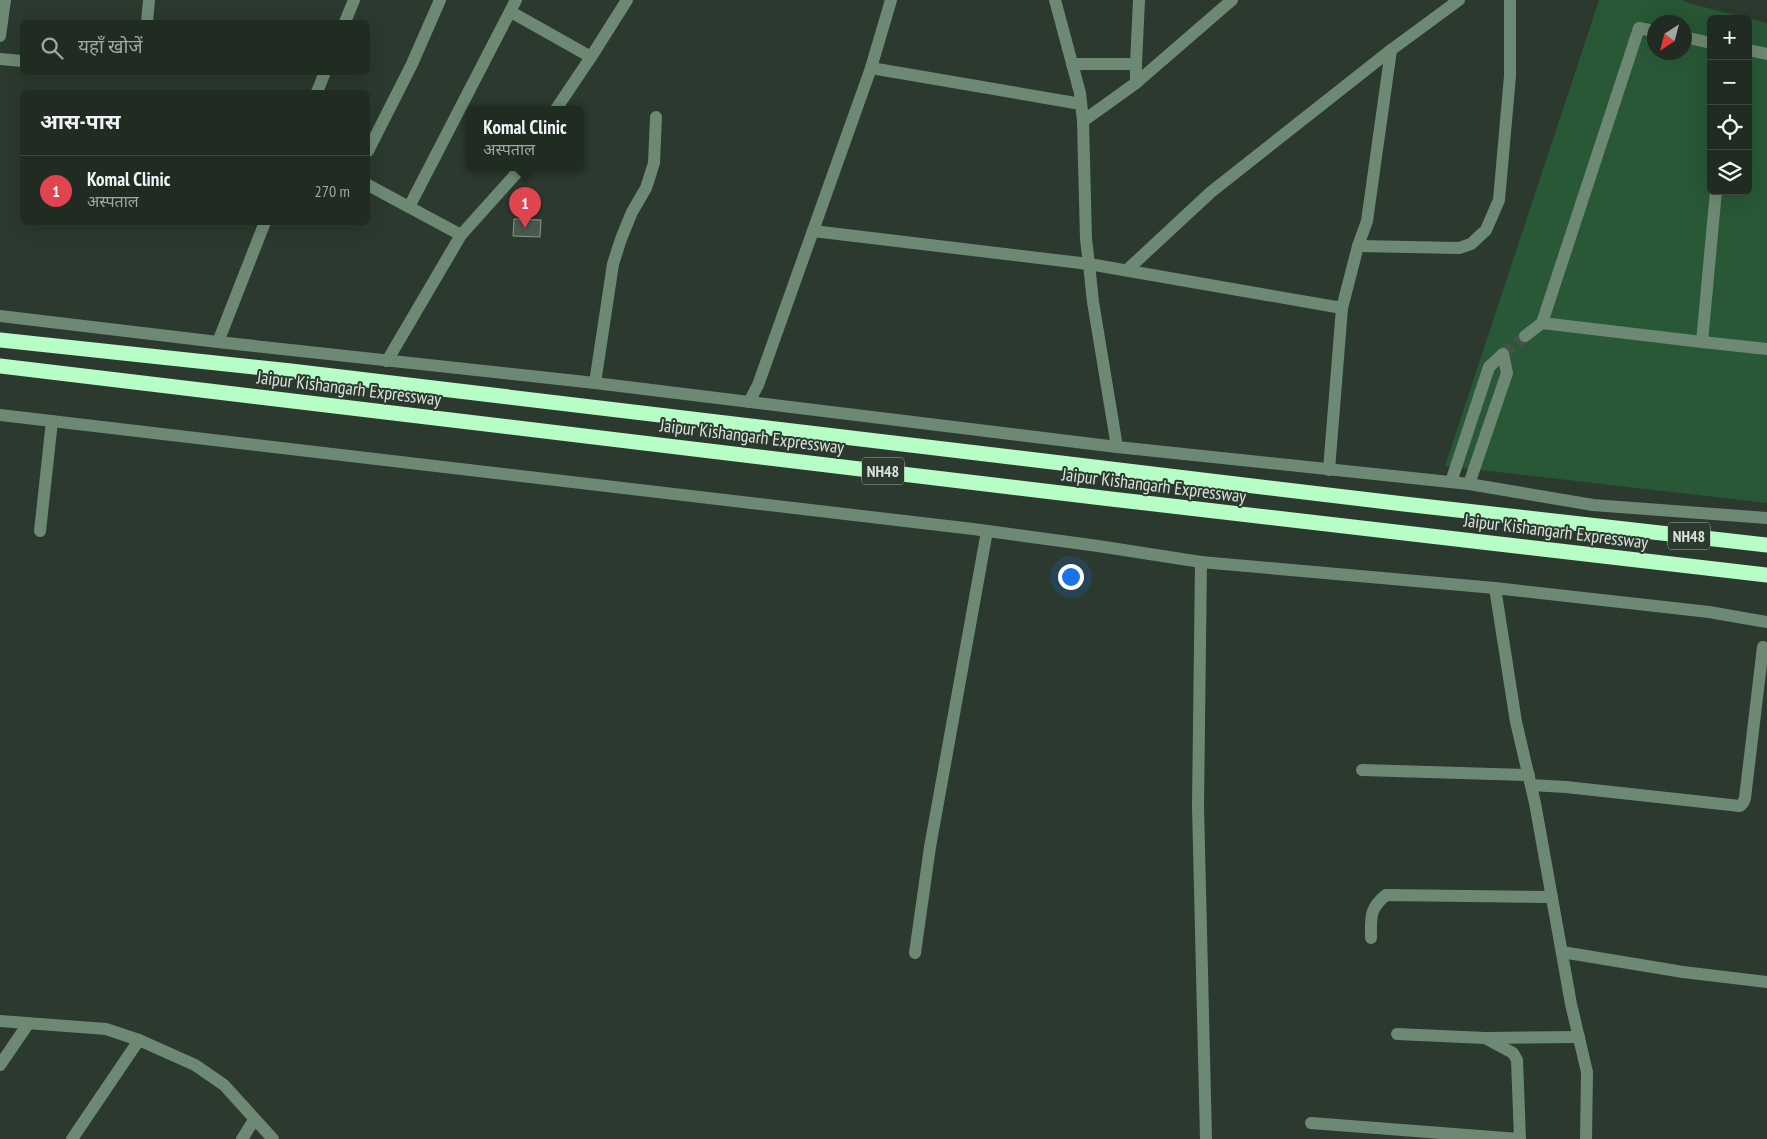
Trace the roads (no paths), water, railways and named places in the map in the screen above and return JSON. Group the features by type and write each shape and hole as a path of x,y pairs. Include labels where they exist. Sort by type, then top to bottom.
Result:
{"highway":[{"name":"Jaipur Kishangarh Expressway","path":"0,340 330,375 1404,504 1767,545"},
{"name":"Jaipur Kishangarh Expressway","path":"0,366 1102,498 1767,575"}],"street":[{"path":"0,36 4,0"},
{"path":"147,20 149,0"},
{"path":"346,20 354,0"},
{"path":"370,147 412,64 440,0"},
{"path":"558,106 627,0"},
{"path":"749,402 758,385 871,68 890,0"},
{"path":"1055,0 1080,93 1083,121 1086,240 1094,312 1117,447"},
{"path":"1136,83 1139,0"},
{"path":"1083,121 1136,83 1232,0"},
{"path":"1127,270 1211,192 1391,50 1459,0"},
{"path":"1358,246 1459,248 1471,244 1486,230 1499,200 1510,76 1510,0"},
{"path":"409,207 513,6 591,57"},
{"path":"1525,336 1542,323 1638,28 1647,30"},
{"path":"1692,39 1707,42"},
{"path":"1329,470 1342,308 1358,246 1367,221 1391,50"},
{"path":"1752,51 1767,54"},
{"path":"0,59 20,61"},
{"path":"1072,64 1136,64"},
{"path":"871,68 1081,104"},
{"path":"318,90 324,75"},
{"path":"595,383 614,264 621,239 632,212 646,188 654,163 656,117"},
{"path":"387,362 461,235 518,171"},
{"path":"370,186 461,235"},
{"path":"1702,342 1716,195"},
{"path":"218,342 264,225"},
{"path":"813,231 1089,264 1342,308"},
{"path":"0,316 387,362 595,383 1117,447 1469,484 1593,505 1767,518"},
{"path":"1542,323 1767,349"},
{"path":"1451,482 1489,367 1503,354 1507,373 1469,484"},
{"path":"0,415 987,530 1201,562 1495,588 1709,612 1767,622"},
{"path":"40,531 52,420"},
{"path":"916,953 930,847 987,530"},
{"path":"1201,562 1198,806 1206,1139"},
{"path":"1495,588 1516,722 1530,780 1571,1004 1587,1072 1586,1139"},
{"path":"1362,770 1530,780 1566,787 1740,806 1744,803 1745,798 1763,647"},
{"path":"1371,938 1371,913 1377,903 1386,895 1552,897"},
{"path":"1562,952 1683,972 1767,982"},
{"path":"0,1021 106,1028 140,1040 195,1065 224,1085 273,1139"},
{"path":"0,1065 28,1024"},
{"path":"1397,1034 1484,1038 1578,1037"},
{"path":"1311,1123 1520,1139 1517,1060 1513,1052 1484,1038"},
{"path":"72,1139 140,1040"},
{"path":"242,1139 254,1120"}],"tunnel":[{"path":"1503,354 1525,336"}],"place":[{"name":"Komal Clinic","path":"525,228"}]}
